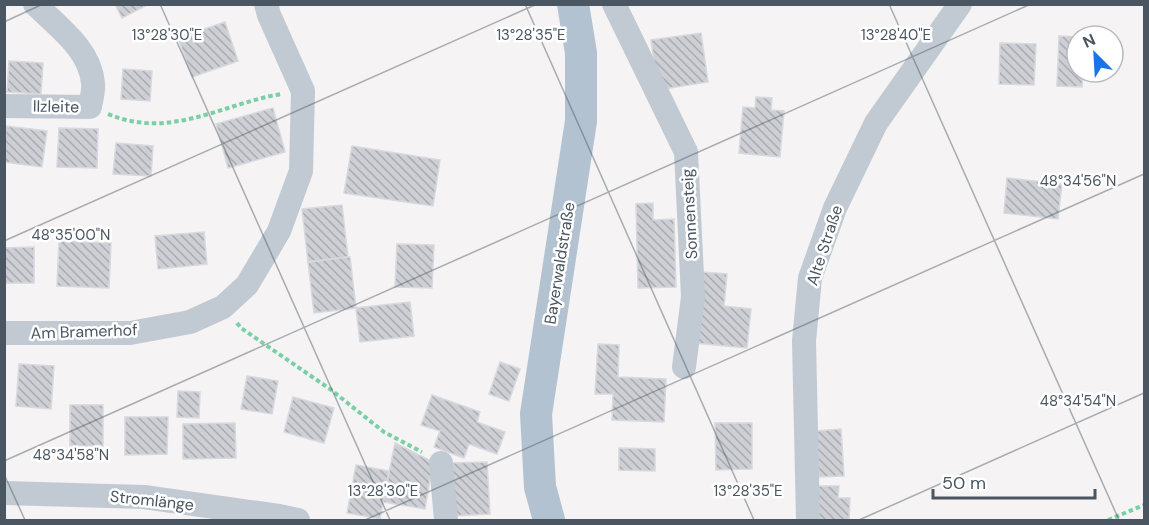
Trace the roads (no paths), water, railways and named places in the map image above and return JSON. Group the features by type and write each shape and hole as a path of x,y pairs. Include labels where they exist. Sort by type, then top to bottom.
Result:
{"main road":[{"name":"Bayerwaldstraße","path":"549,520 540,487 536,414 581,121 581,53 573,4"}],"street":[{"name":"Ilzleite","path":"4,105 90,107 94,85 88,62 75,43 35,4"},
{"name":"Am Bramerhof","path":"4,333 130,333 190,322 223,307 247,285 279,231 301,171 303,91 266,4"},
{"name":"Sonnensteig","path":"614,4 686,152 693,297 684,367"},
{"name":"Alte Straße","path":"808,520 804,341 810,278 835,208 876,123 960,4"},
{"path":"441,463 446,520"},
{"name":"Stromlänge","path":"4,493 144,497 298,520"}]}
